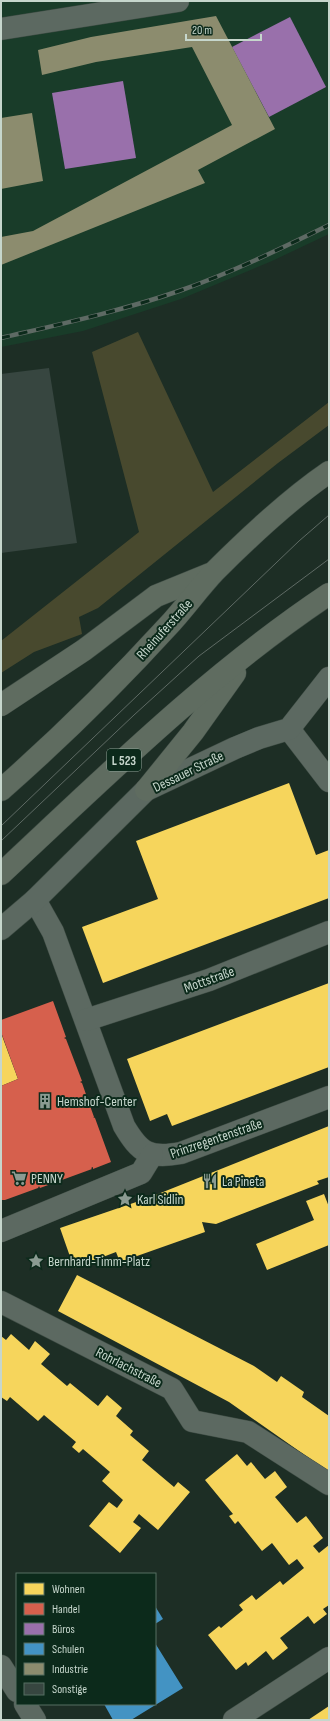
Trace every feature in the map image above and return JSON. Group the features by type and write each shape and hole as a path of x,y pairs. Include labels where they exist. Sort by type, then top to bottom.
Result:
{"main road":[{"name":"Rheinuferstraße","path":"1,790 32,763 116,681 168,626 215,572 269,521 329,472"},
{"path":"1,705 84,650 156,596 215,572"},
{"name":"L 523","path":"1,874 176,712 250,651 329,594"},
{"path":"146,790 193,732 250,651"}],"street":[{"path":"1,29 178,1"},
{"path":"329,678 289,729 329,781"},
{"name":"Dessauer Straße","path":"1,929 35,900 146,790 259,738 289,729"},
{"path":"35,900 53,932 124,1126 134,1144 152,1155"},
{"name":"Mottstraße","path":"86,1020 209,980 329,932"},
{"name":"Prinzregentenstraße","path":"1,1232 141,1173 152,1155 163,1157 181,1153 329,1096"},
{"name":"Rohrlachstraße","path":"1,1302 172,1389 192,1421 248,1432 329,1484"},
{"path":"234,1720 329,1658"},
{"path":"1,1666 16,1690"},
{"path":"26,1705 35,1720"}],"shaded area":[{"path":"1,1 329,1 329,234 272,261 181,299 83,331 1,347"},
{"path":"138,332 213,492 329,402 329,425 278,463 98,608 79,617 82,634 34,652 1,673 1,641 139,532 92,352"}],"building: Wohnen":[{"path":"289,783 316,855 329,850 329,898 103,983 82,927 158,899 136,841"},
{"path":"329,983 329,1067 172,1126 167,1114 150,1121 127,1059"},
{"name":"Hemshof-Center","path":"1,1033 18,1079 1,1086"},
{"path":"329,1126 329,1177 317,1181 319,1184 216,1224 202,1222 205,1232 120,1262 116,1252 74,1268 60,1228 148,1198"},
{"path":"324,1194 329,1207 329,1245 267,1270 256,1244 314,1220 306,1201"},
{"path":"77,1275 254,1366 277,1382 281,1376 304,1392 302,1397 329,1416 329,1472 229,1402 58,1311"},
{"path":"11,1334 29,1350 35,1341 50,1354 41,1364 67,1386 70,1383 98,1406 107,1395 122,1408 116,1416 133,1431 130,1435 149,1451 142,1460 174,1487 178,1482 190,1492 158,1530 139,1514 133,1522 141,1528 120,1553 89,1526 109,1502 117,1508 123,1500 102,1481 110,1472 83,1449 79,1453 72,1447 76,1442 44,1415 38,1421 10,1397 7,1401 1,1397 1,1336 6,1340"},
{"path":"237,1454 247,1466 251,1462 265,1479 275,1471 287,1487 275,1497 297,1523 306,1516 323,1538 313,1546 319,1553 329,1545 329,1605 323,1609 327,1614 314,1624 308,1616 280,1638 288,1648 273,1660 266,1651 248,1666 246,1662 236,1670 208,1635 219,1626 221,1628 243,1610 239,1605 252,1595 256,1600 280,1581 283,1585 304,1568 297,1559 289,1565 272,1543 262,1551 238,1521 235,1524 229,1516 233,1514 205,1480"},
{"path":"329,1706 329,1720 308,1720"}],"building: Handel":[{"name":"Hemshof-Center","path":"53,1001 66,1037 64,1038 66,1039 82,1081 80,1082 82,1083 93,1117 95,1118 111,1162 93,1169 93,1167 91,1168 92,1169 40,1188 39,1186 38,1188 2,1200 1,1086 18,1079 1,1032 1,1020"}],"building: Büros":[{"path":"290,17 326,87 269,117 232,47"},
{"path":"123,81 136,158 65,169 52,93"}],"building: Schulen":[{"path":"156,1608 163,1619 156,1623"},
{"path":"156,1645 183,1688 156,1705"},
{"path":"105,1705 155,1705 131,1720 113,1720"}],"building: Industrie":[{"path":"216,16 275,129 198,170 205,183 1,265 1,237 33,231 232,125 192,47 96,62 42,75 38,50 91,37"},
{"path":"32,113 43,181 1,189 1,118"}],"building: Sonstige":[{"path":"49,368 77,543 1,553 1,374"}],"tram line":[{"path":"1,826 299,541 329,515"},
{"path":"1,841 134,715 199,656 329,559"}],"railway":[{"path":"1,338 113,311 179,291 236,269 329,225"}],"place":[{"name":"Hemshof-Center","path":"45,1101"},
{"name":"PENNY","path":"19,1178"},
{"name":"La Pineta","path":"210,1181"},
{"name":"Karl Sidlin","path":"125,1199"},
{"name":"Bernhard-Timm-Platz","path":"36,1261"}]}
